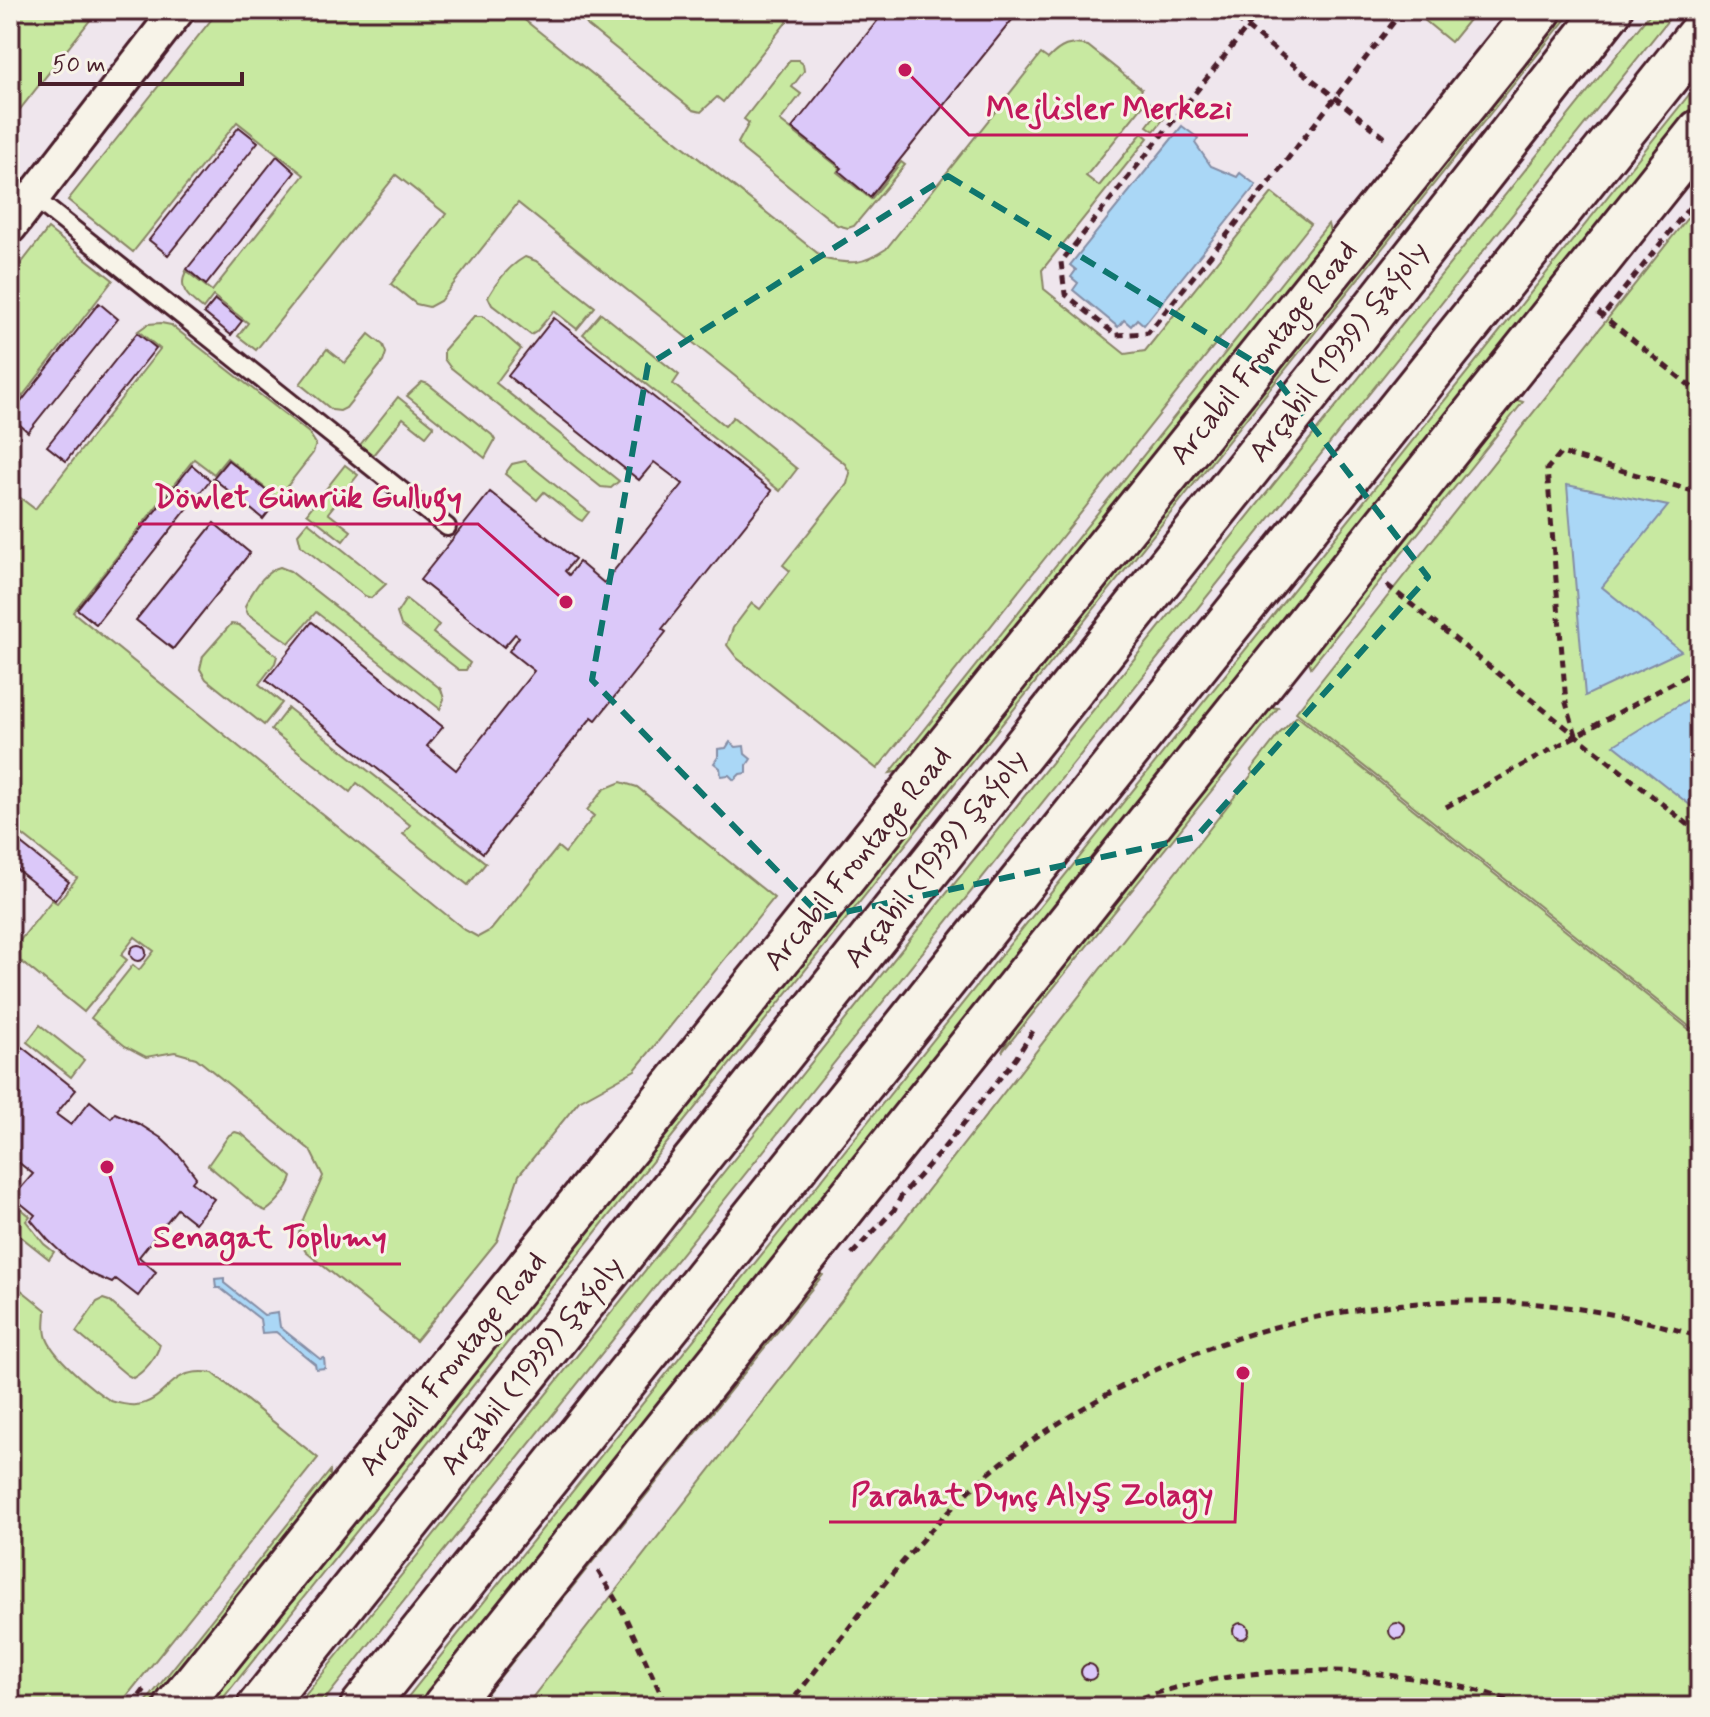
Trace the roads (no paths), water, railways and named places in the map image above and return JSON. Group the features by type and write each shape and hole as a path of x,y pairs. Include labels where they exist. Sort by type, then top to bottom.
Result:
{"main road":[{"name":"Arcabil Frontage Road","path":"177,1707 1539,10"},
{"name":"Arçabil (1939) şaýoly","path":"260,1707 1609,10"},
{"path":"363,1707 1700,34"},
{"path":"445,1707 1700,132"}],"street":[{"path":"10,227 178,10"}],"lane":[{"path":"33,197 447,527"}],"water":[{"path":"1182,126 1198,138 1195,143 1211,166 1237,177 1240,173 1256,185 1144,325 1137,319 1131,326 1124,320 1118,327 1073,290 1078,283 1071,277 1076,270 1070,265"},
{"path":"1567,485 1668,506 1602,587 1681,651 1585,696"},
{"path":"1700,692 1700,813 1614,745"},
{"path":"730,742 736,747 744,746 745,754 751,759 747,773 740,774 734,780 729,775 721,776 720,768 714,763 718,749 726,748"},
{"path":"224,1278 224,1283 264,1315 278,1313 280,1327 320,1359 324,1358 325,1368 316,1369 315,1364 276,1332 262,1333 260,1319 216,1288 215,1279"}],"place":[{"name":"Mejlisler Merkezi","path":"905,70"},
{"name":"Döwlet Gümrük Gullugy","path":"566,602"},
{"name":"Senagat Toplumy","path":"107,1167"},
{"name":"Parahat Dynç Alyş Zolagy","path":"1243,1373"}]}
